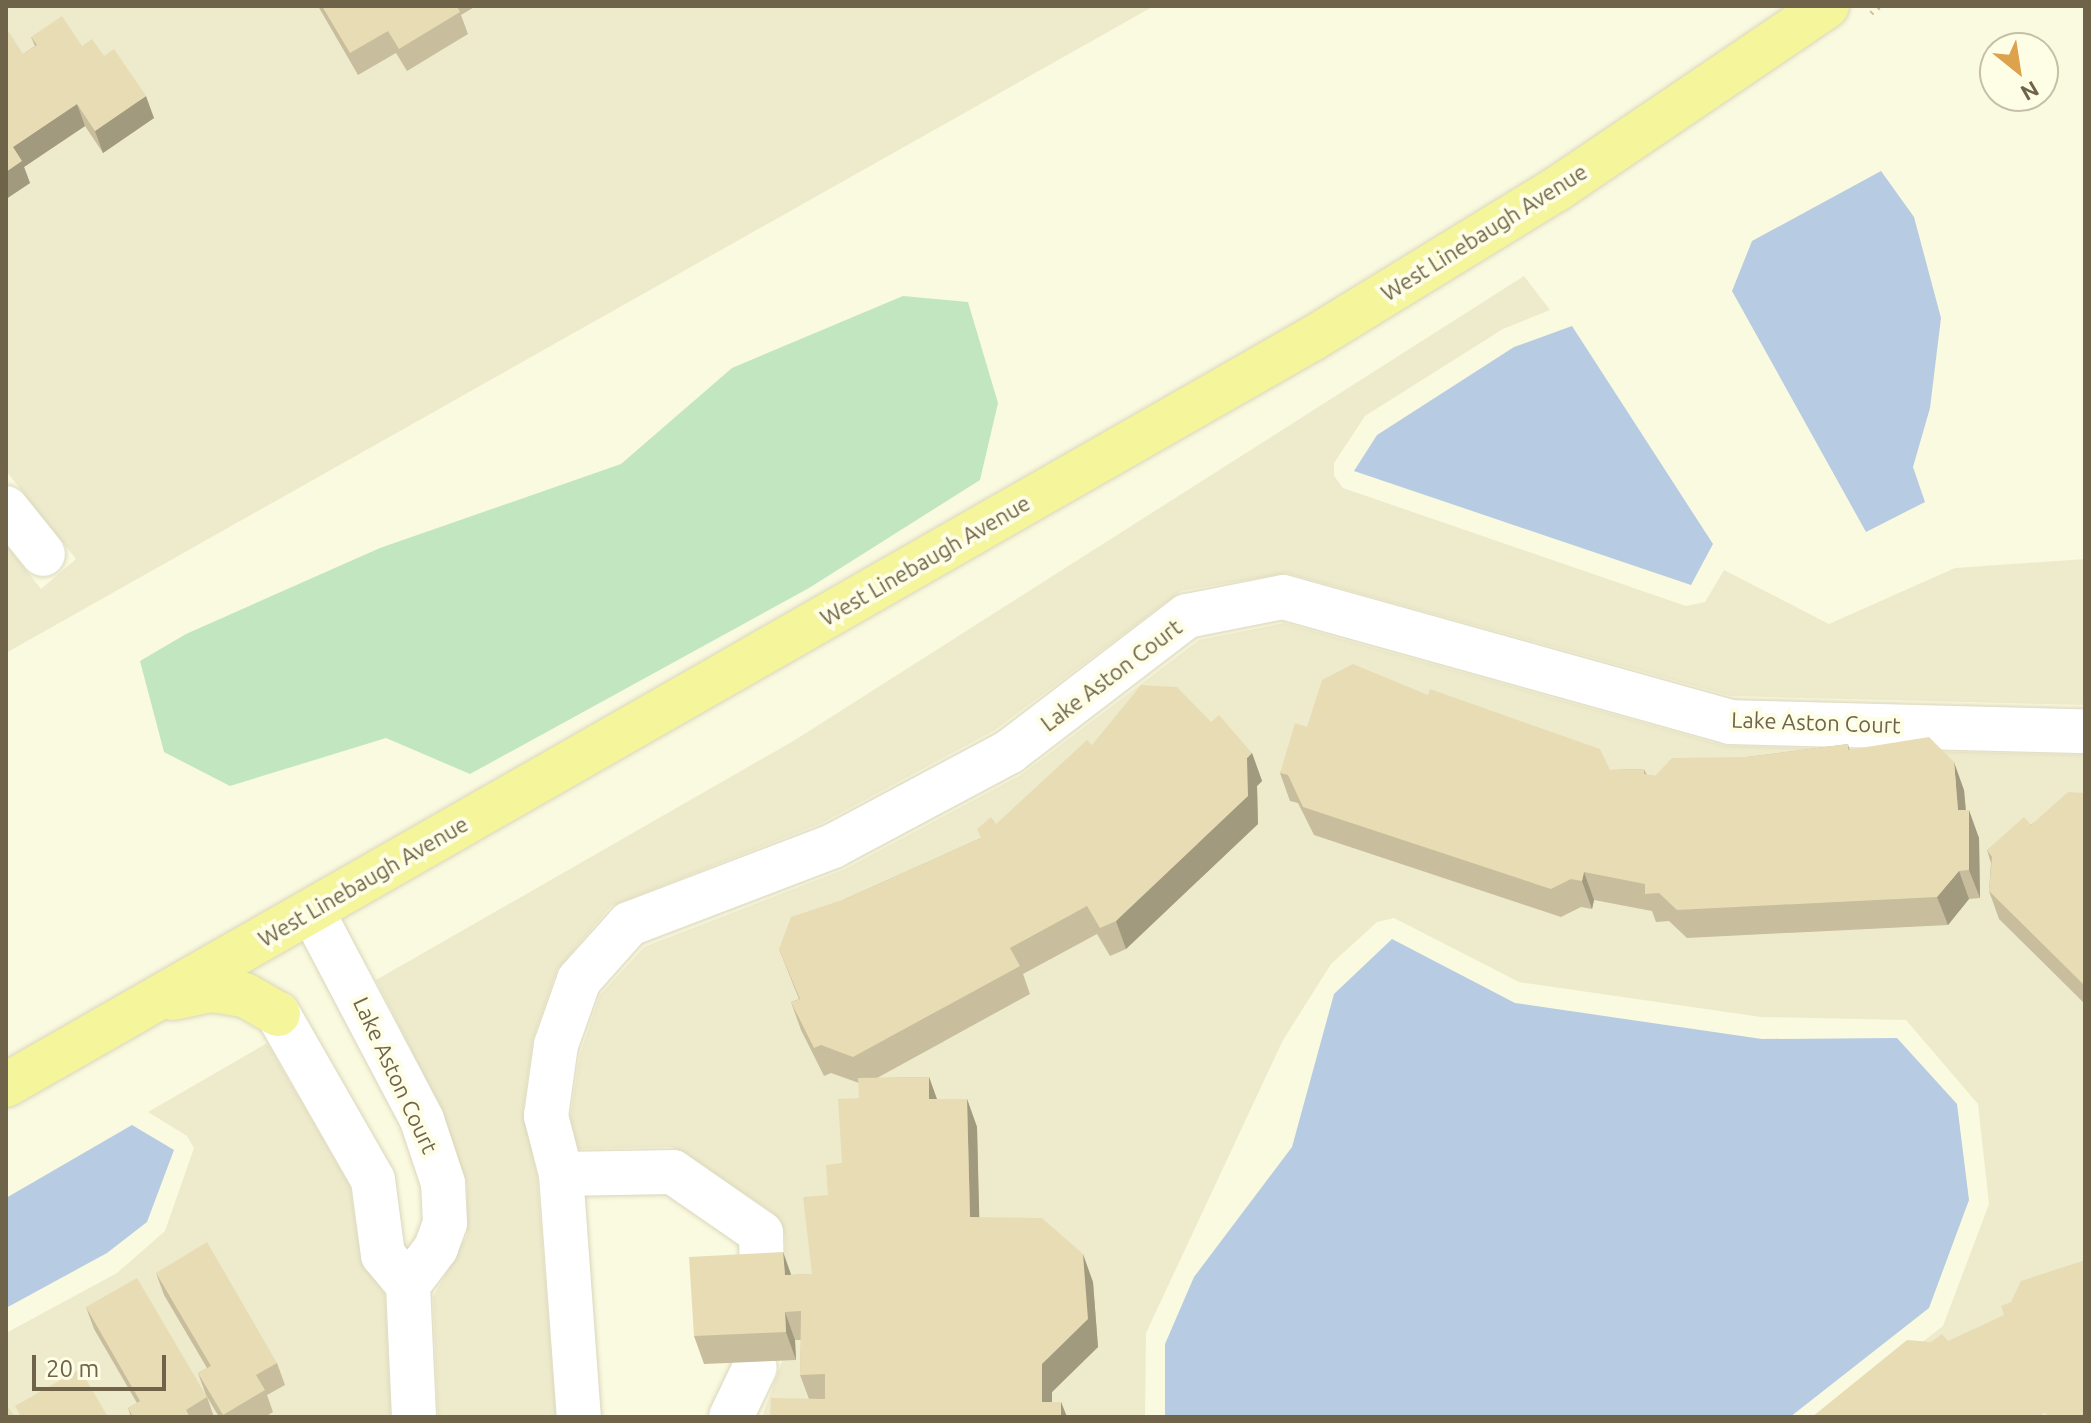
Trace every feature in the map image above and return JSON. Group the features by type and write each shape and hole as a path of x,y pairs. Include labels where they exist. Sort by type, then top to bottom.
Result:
{"main road":[{"name":"West Linebaugh Avenue","path":"6,1085 1312,339 1557,189 1827,6"},
{"path":"151,1003 212,990 245,995 278,1014"}],"street":[{"path":"6,508 43,554"},
{"name":"Lake Aston Court","path":"579,1417 561,1174 546,1116 556,1045 579,980 629,924 833,846 1009,752 1187,616 1283,597 1730,722 2085,731"},
{"name":"Lake Aston Court","path":"312,911 422,1120 443,1183 445,1223 436,1248 408,1285"},
{"path":"278,1014 355,1142 373,1180 383,1255 408,1285 414,1417"},
{"path":"561,1174 673,1172 761,1233 762,1277"},
{"path":"731,1417 755,1367"}],"shaded area":[{"path":"6,6 1154,6 6,653 6,545 41,589 76,559 6,471"},
{"path":"1524,276 1550,310 1503,329 1365,416 1334,463 1334,476 1343,488 1686,606 1705,602 1724,570 1829,624 1955,568 2085,559 2085,705 1731,696 1286,573 1181,591 995,730 822,823 611,906 557,970 533,1039 523,1110 537,1176 556,1417 438,1417 433,1297 467,1235 467,1184 443,1113 376,980 795,740"},
{"path":"1284,623 1726,746 2085,755 2085,1417 1826,1417 1943,1326 1989,1204 1978,1104 1906,1020 1761,1017 1519,982 1394,918 1377,922 1331,964 1283,1040 1146,1333 1145,1417 762,1417 789,1342 785,1235 773,1213 684,1152 670,1147 578,1149 570,1118 580,1054 600,995 644,947 845,869 1021,775 1199,640"},
{"path":"267,1043 350,1186 360,1255 385,1295 391,1417 6,1417 6,1333 117,1273 165,1231 194,1148 187,1136 148,1112"}],"green space":[{"path":"903,296 968,302 998,403 980,480 809,588 470,774 386,738 230,786 164,752 140,661 186,634 380,548 621,464 732,368"}],"water":[{"path":"1881,171 1914,217 1941,318 1930,408 1913,467 1925,502 1866,532 1732,291 1752,241"},
{"path":"1572,326 1713,544 1691,585 1354,471 1377,435 1514,347"},
{"path":"1392,939 1515,1003 1762,1039 1897,1038 1957,1104 1969,1200 1929,1308 1790,1417 1165,1417 1165,1344 1194,1277 1292,1147 1334,994"},
{"path":"132,1125 174,1150 147,1222 107,1253 6,1308 6,1198"}],"building":[{"path":"322,6 457,6 460,12 399,49 388,31 350,53"},
{"path":"62,16 82,46 92,39 104,56 114,49 146,96 95,131 77,104 13,147 22,161 6,172 6,34 9,32 23,54 37,45 31,37"},
{"path":"1353,664 1428,695 1430,689 1600,749 1610,770 1644,769 1644,774 1655,776 1672,758 1747,757 1848,744 1848,750 1929,737 1954,762 1958,810 1969,810 1969,870 1959,871 1937,897 1677,910 1659,893 1645,894 1645,884 1584,872 1582,881 1571,879 1551,889 1303,807 1288,775 1280,773 1295,723 1307,727 1322,680"},
{"path":"1141,685 1177,687 1211,722 1219,715 1252,753 1247,758 1248,796 1116,921 1100,928 1087,906 1010,948 1020,966 853,1057 821,1045 814,1048 791,1002 800,999 779,949 791,917 845,899 981,838 977,829 991,817 996,824 1087,740 1092,745"},
{"path":"2068,792 2085,793 2085,986 1989,891 1992,857 1987,850 2024,817 2031,825"},
{"path":"929,1077 929,1099 967,1099 970,1217 1042,1218 1083,1254 1088,1319 1042,1364 1042,1402 1061,1402 1061,1417 770,1417 771,1398 825,1399 825,1374 800,1375 801,1311 785,1312 786,1332 694,1336 689,1257 783,1252 785,1275 812,1274 803,1197 828,1195 826,1165 842,1163 838,1099 859,1098 858,1078"},
{"path":"207,1242 277,1363 256,1375 265,1390 223,1415 198,1373 211,1366 156,1273"},
{"path":"2085,1260 2085,1417 2052,1417 2044,1413 2039,1417 1812,1417 1907,1340 1931,1342 1942,1334 1948,1341 2004,1315 2001,1306 2011,1302 2021,1281"},
{"path":"137,1278 207,1397 186,1410 190,1417 133,1417 128,1408 140,1401 86,1307"},
{"path":"80,1369 108,1417 21,1417 15,1406"},
{"path":"9,1408 15,1417 6,1417"}]}
